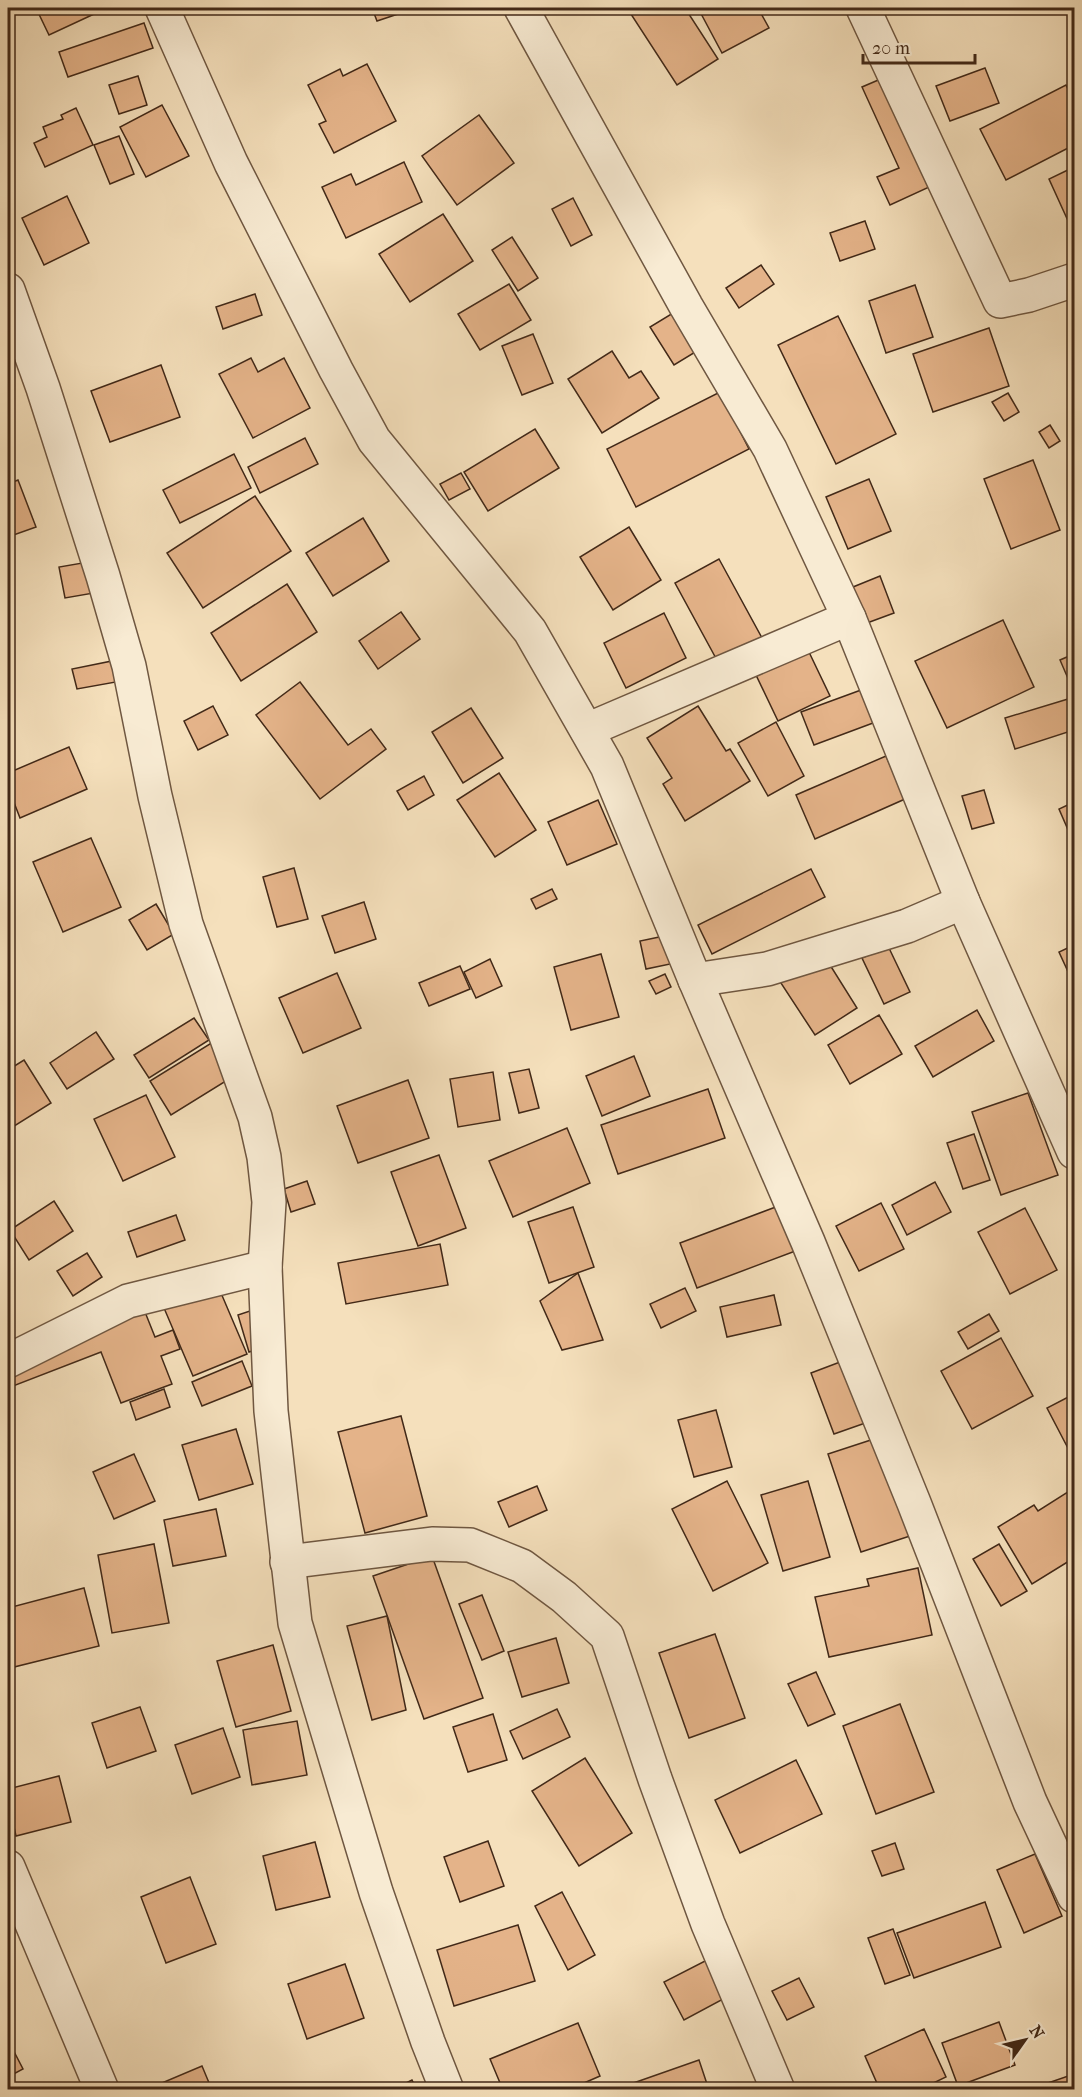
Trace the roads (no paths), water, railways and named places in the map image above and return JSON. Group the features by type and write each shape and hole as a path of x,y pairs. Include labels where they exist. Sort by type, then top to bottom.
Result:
{"street":[{"path":"162,8 231,163 374,440 530,631 607,766 825,1285 914,1503 1030,1802 1074,1896"},
{"path":"521,8 686,306 770,449 849,618 963,902 1074,1152"},
{"path":"863,8 1000,301 1029,295 1074,280"},
{"path":"8,290 43,388 129,666 155,796 186,924 255,1117 264,1157 269,1202 265,1267 271,1411 295,1623 376,1892 447,2090"},
{"path":"586,730 849,618"},
{"path":"695,980 767,969 907,926 963,902"},
{"path":"8,1361 128,1301 265,1267"},
{"path":"287,1562 432,1545 470,1545 522,1566 564,1598 607,1636 655,1779 708,1924 778,2090"},
{"path":"8,1868 102,2090"}]}
